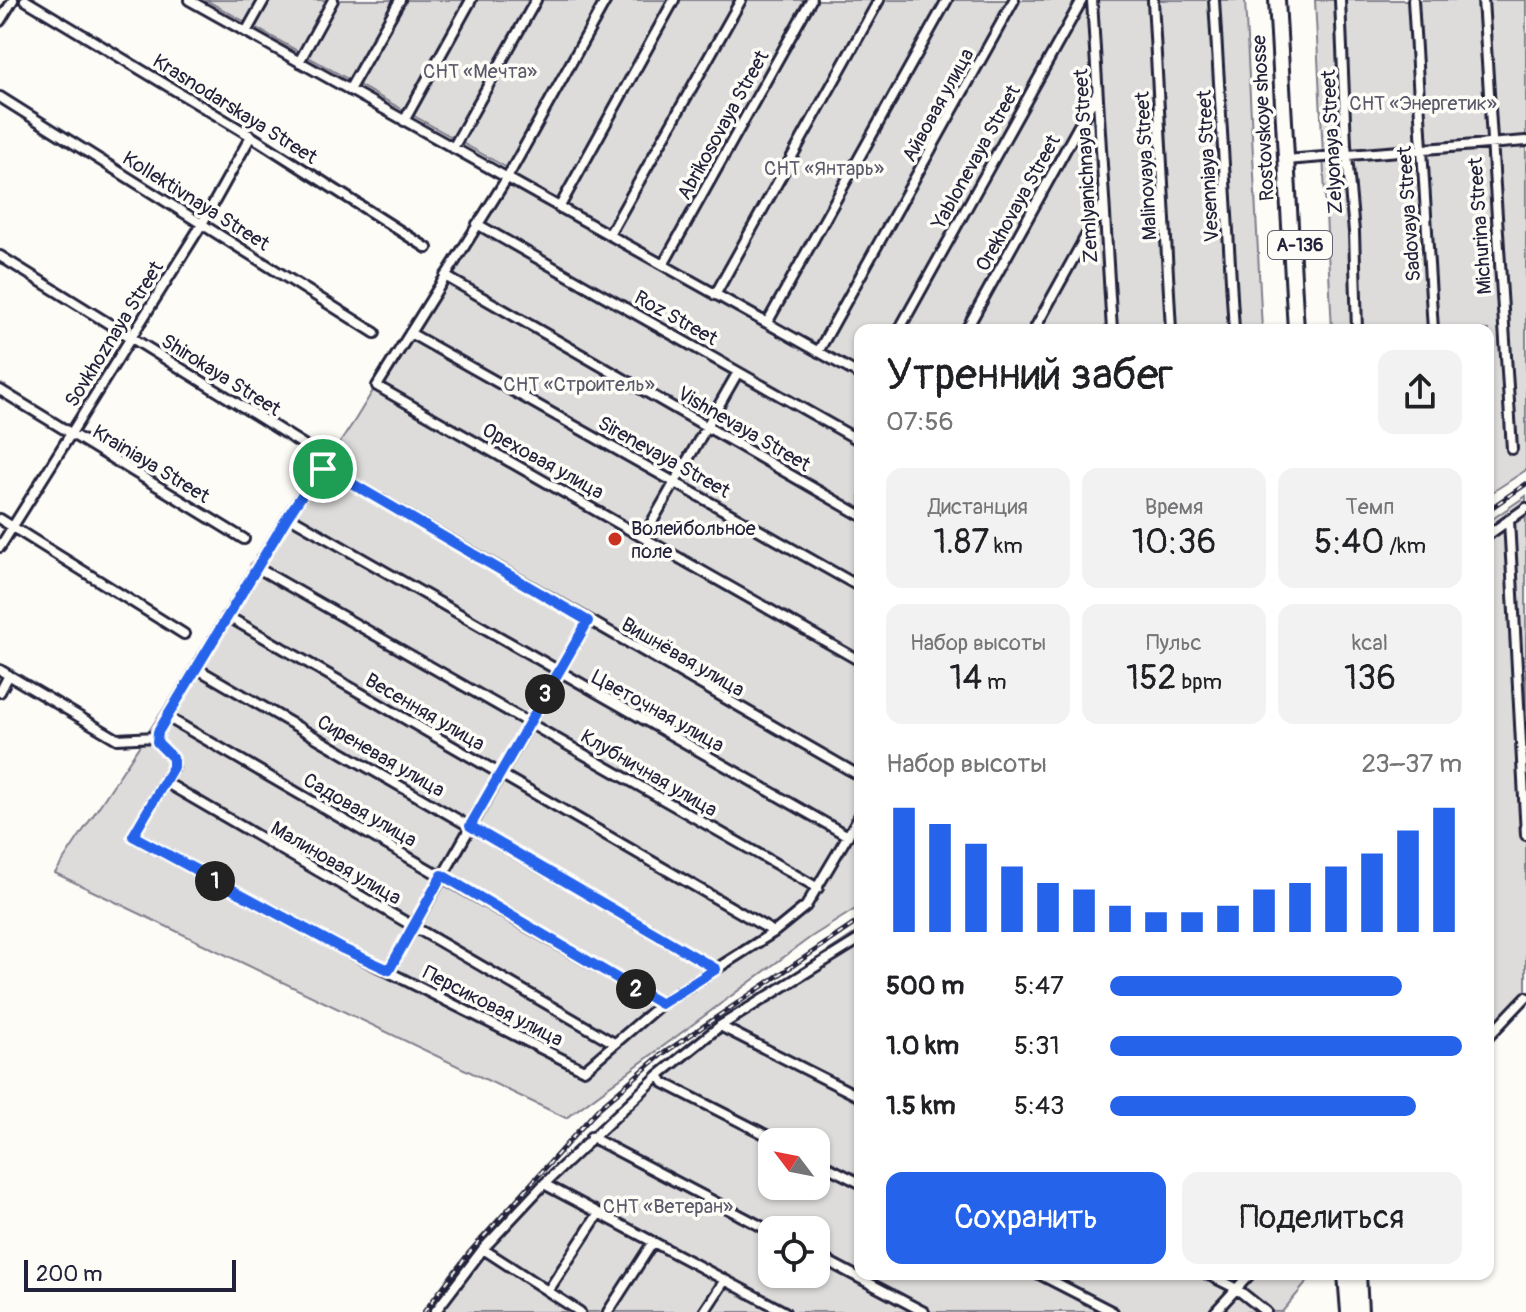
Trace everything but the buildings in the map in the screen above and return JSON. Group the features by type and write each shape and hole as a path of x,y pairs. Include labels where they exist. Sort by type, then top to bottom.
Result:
{"highway":[{"name":"Rostovskoye shosse","path":"1277,0 1304,324"},
{"name":"Rostovskoye shosse","path":"1286,0 1296,324"},
{"path":"1346,1280 1349,1312"},
{"path":"1358,1280 1360,1312"}],"street":[{"path":"0,21 13,0"},
{"name":"Krasnodarskaya Street","path":"25,0 251,136 427,248"},
{"path":"246,32 264,0"},
{"path":"299,62 333,0"},
{"path":"349,90 400,0"},
{"path":"404,121 471,0"},
{"path":"453,148 536,0"},
{"path":"410,333 507,178 606,0"},
{"path":"559,208 674,0"},
{"path":"609,235 741,0"},
{"name":"Abrikosovaya Street","path":"663,265 811,0"},
{"path":"715,295 879,0"},
{"path":"767,323 947,0"},
{"name":"Айвовая улица","path":"818,352 1014,0"},
{"name":"Yablonevaya Street","path":"902,324 1082,0"},
{"name":"Zemlyanichnaya Street","path":"1092,0 1112,324"},
{"name":"Malinovaya Street","path":"1153,0 1171,324"},
{"name":"Vesenniaya Street","path":"1214,0 1234,324"},
{"name":"Zelyonaya Street","path":"1340,0 1357,324"},
{"name":"Sadovaya Street","path":"1413,0 1433,324"},
{"name":"Michurina Street","path":"1483,0 1512,449"},
{"path":"193,1 854,372"},
{"name":"Orekhovaya Street","path":"969,324 1098,91"},
{"name":"Kollektivnaya Street","path":"0,97 375,333"},
{"name":"Sovkhoznaya Street","path":"0,547 202,224 251,136"},
{"path":"1290,160 1526,141"},
{"path":"1037,324 1103,205"},
{"name":"Roz Street","path":"477,224 854,438"},
{"name":"Shirokaya Street","path":"0,256 304,445"},
{"name":"Vishnevaya Street","path":"445,276 854,512"},
{"path":"1106,324 1111,315"},
{"name":"Ореховая улица","path":"410,333 377,386 854,658"},
{"name":"Sirenevaya Street","path":"410,333 854,584"},
{"path":"644,536 738,372"},
{"name":"Krainiaya Street","path":"0,390 244,539"},
{"name":"Вишнёвая улица","path":"288,516 318,471 329,470 854,773"},
{"path":"1494,531 1526,508"},
{"path":"155,737 288,516"},
{"name":"Цветочная улица","path":"288,516 848,836"},
{"path":"0,519 184,634"},
{"path":"1509,520 1526,835"},
{"name":"Клубничная улица","path":"256,567 818,888"},
{"name":"Весенняя улица","path":"227,616 774,932"},
{"path":"389,970 588,621"},
{"name":"Сиреневая улица","path":"196,668 716,969"},
{"path":"0,670 117,739 155,737"},
{"path":"0,692 9,675"},
{"name":"Садовая улица","path":"167,717 661,1004"},
{"path":"155,737 173,758 173,767 165,782"},
{"name":"Персиковая улица","path":"165,782 133,836 343,949 584,1070 614,1043"},
{"name":"Малиновая улица","path":"165,782 614,1043"},
{"path":"614,1043 661,1004 774,932 806,906 854,826"},
{"path":"439,1311 483,1249 591,1137 659,1075 720,1026 854,943"},
{"path":"1494,1031 1526,997"},
{"path":"720,1026 854,1094"},
{"path":"659,1075 664,1083 758,1131"},
{"path":"591,1137 758,1225"},
{"path":"830,1168 854,1180"},
{"path":"544,1184 785,1312"},
{"path":"548,1291 599,1213"},
{"path":"608,1312 653,1242"},
{"path":"483,1249 580,1312"},
{"path":"830,1262 854,1275"},
{"path":"704,1312 725,1280"},
{"path":"863,1280 924,1312"},
{"path":"1051,1280 1113,1312"},
{"path":"1219,1280 1237,1289 1266,1312"},
{"path":"1215,1312 1245,1280"}],"green space":[{"path":"206,0 1245,0 1262,324 854,324 854,910 811,937 566,1118 55,873 355,420 509,169"},
{"name":"СНТ «Энергетик»","path":"1315,0 1526,0 1526,470 1494,491 1494,324 1332,324"},
{"path":"1526,496 1526,1005 1494,1040 1494,518"},
{"name":"СНТ «Ветеран»","path":"854,934 854,1280 1309,1280 1282,1312 430,1312 507,1216 690,1042"}],"railway":[{"path":"1494,506 1526,484"},
{"path":"424,1312 469,1253 599,1108 661,1055 854,924"}],"place":[{"name":"Волейбольное поле","path":"615,539"}],"route":[{"path":"323,469 588,621 470,826 716,969 661,1004 442,875 389,970 343,949 133,836 173,767 173,758 155,737 288,516 318,471 323,469"}],"park label":[{"name":"СНТ «Мечта»","path":"480,71"},
{"name":"СНТ «Янтарь»","path":"824,168"},
{"name":"СНТ «Строитель»","path":"579,384"}]}
